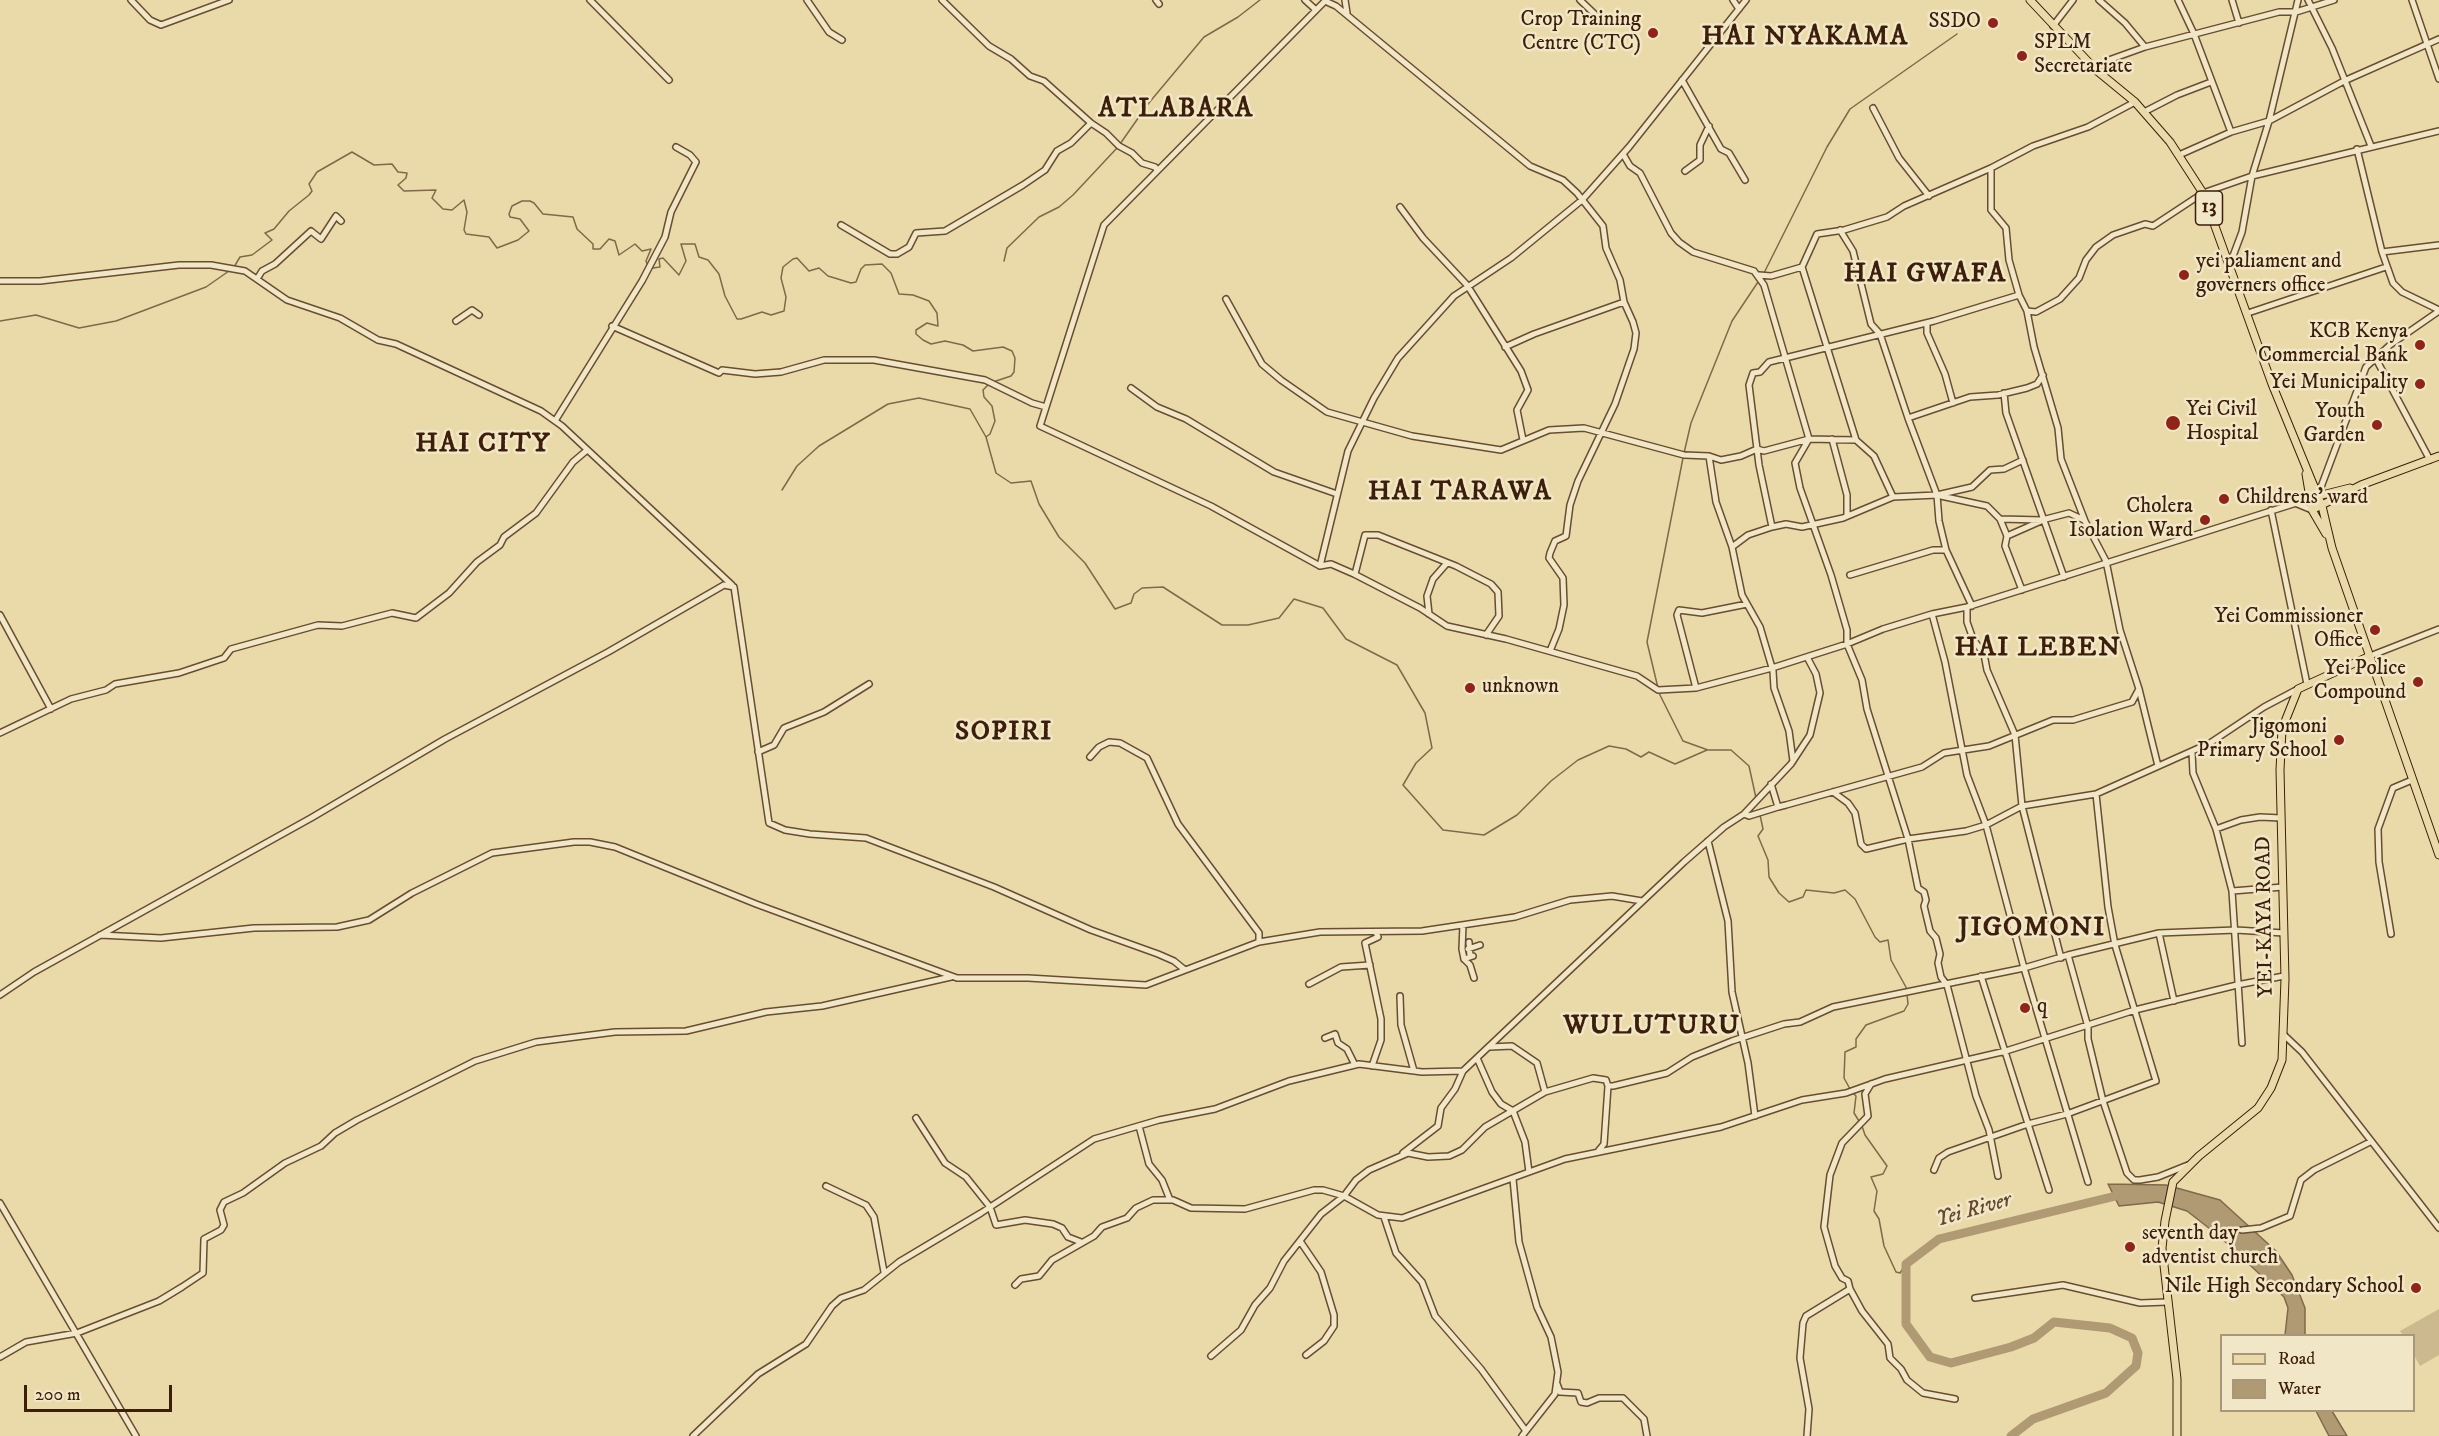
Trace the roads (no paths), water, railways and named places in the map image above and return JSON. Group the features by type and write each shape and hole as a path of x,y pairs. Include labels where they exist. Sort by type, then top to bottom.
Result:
{"main road":[{"name":"13","path":"2030,0 2096,70 2144,112 2179,155 2203,193 2305,466 2312,510 2330,541"},
{"path":"2309,499 2361,485 2439,456"},
{"path":"2305,466 2317,496"},
{"path":"2312,510 2361,485"},
{"name":"13","path":"2317,496 2322,506 2330,541 2439,855"},
{"path":"2298,689 2370,656"},
{"name":"YEI-KAYA ROAD","path":"2167,1302 2162,1248 2166,1213 2173,1182 2190,1164 2249,1119 2265,1098 2278,1071 2284,1035 2282,729 2298,689"},
{"path":"2167,1302 2177,1379 2177,1436"}],"street":[{"path":"131,0 150,20 161,25 229,0"},
{"path":"590,0 669,80"},
{"path":"807,0 829,32 842,40"},
{"path":"942,0 989,46 1011,59 1030,76 1044,81 1119,146 1132,153 1142,163 1155,167 1157,170"},
{"path":"1305,0 1316,10"},
{"path":"1345,0 1349,17"},
{"path":"1580,0 1604,23"},
{"path":"1733,0 1739,9"},
{"path":"1320,566 1343,465 1361,423 1398,358 1419,333 1467,285 1511,258 1582,200 1623,154 1746,0"},
{"path":"2053,26 2073,0"},
{"path":"2099,0 2125,23 2145,48"},
{"path":"2178,0 2194,34 2231,132"},
{"path":"2232,0 2239,23"},
{"path":"2230,264 2242,232 2252,176 2269,121 2298,0"},
{"path":"2308,0 2313,7 2371,146"},
{"path":"2096,70 2106,61 2145,48 2279,12 2296,12 2334,0"},
{"path":"2412,0 2439,79"},
{"path":"1550,651 1559,629 1564,605 1563,578 1549,558 1550,553 1555,542 1566,536 1570,505 1587,460 1602,432 1634,349 1633,322 1624,302 1620,280 1605,243 1603,226 1582,200 1555,175 1530,166 1336,6 1326,1 1104,225 1040,426 1211,506 1320,566 1331,564 1355,574 1447,626 1486,634 1637,676 1644,683 1658,690 1696,688 1772,668 1932,614 1970,606 2064,577 2106,561 2309,499"},
{"path":"2179,155 2231,132 2269,121 2344,81 2439,39"},
{"path":"1682,80 1745,180"},
{"path":"2144,112 2177,95 2211,82"},
{"path":"1893,497 1874,456 1856,440 1802,267 1817,234 1887,217 1904,206 1991,168 2033,146 2088,126 2135,102"},
{"path":"1873,108 1899,158 1929,196"},
{"path":"841,225 890,254 897,254 909,247 916,233 945,231 1023,185 1045,170 1057,151 1071,143 1091,123"},
{"path":"1685,171 1700,160 1700,145 1709,126"},
{"path":"2027,311 2036,312 2060,299 2079,278 2086,260 2096,246 2113,235 2145,224 2153,225 2203,193 2252,176 2439,131"},
{"path":"555,421 655,259 671,212 696,162 690,155 676,147"},
{"path":"2317,496 2366,367 2375,357 2439,310 2402,292 2386,267 2357,149"},
{"path":"1623,154 1628,158 1630,166 1640,174 1671,233 1693,252 1739,264 1759,275 1771,276 1802,267"},
{"path":"1991,168 1991,210 2006,228 2009,260 2019,296 2027,311 2058,428 2061,459 2085,520 2106,561 2120,630 2139,689 2158,766"},
{"path":"1400,207 1423,238 1467,285 1521,371 1528,390 1517,410 1523,440"},
{"path":"257,279 262,271 289,252 312,231 321,239 336,216 341,221"},
{"path":"1840,230 1853,251 1871,324 1880,334 1937,495 1939,521 1946,550 1970,606 1967,622 1973,639 1984,654 1987,670 2014,735 2022,806 2061,958"},
{"path":"2382,252 2439,245"},
{"path":"0,281 40,281 195,265 234,268 257,279 287,300 340,318 378,340 396,344 492,387 555,421 734,587 769,823 785,830 810,834 866,838 994,887 1091,930 1158,954 1174,961 1185,970"},
{"path":"2247,313 2386,267"},
{"path":"1759,275 1786,357 1809,439 1795,463 1800,488 1814,524 1847,630 1847,644 1862,680 1867,709 1908,839 1918,888 1924,892 1926,900 1924,906 1930,931 1936,938 1941,977 1947,985 1976,1096 1990,1136 1998,1176"},
{"path":"1772,527 1757,449 1749,385 1753,373 1760,372 1769,362 1786,357 1927,323 2019,296"},
{"path":"1226,299 1249,344 1270,372 1327,412 1361,423 1436,440 1501,450 1549,430 1564,427 1602,432 1684,455 1709,456 1720,460 1740,456 1757,449 1764,451 1809,439 1856,440"},
{"path":"1505,347 1534,334 1624,302"},
{"path":"456,321 472,310 478,315"},
{"path":"1927,323 1927,333 1945,374 1953,402"},
{"path":"612,326 719,373 732,370 768,374 796,369 824,360 874,360 987,381 1013,395 1046,407"},
{"path":"2375,357 2430,460"},
{"path":"1908,418 1970,397 2004,393 2033,386 2040,382 2043,375"},
{"path":"2033,386 2047,392"},
{"path":"1131,388 1157,407 1186,419 1274,472 1336,494"},
{"path":"2004,393 2006,413 2064,577"},
{"path":"1832,439 1847,495 1847,516"},
{"path":"0,733 51,709 115,684 179,673 224,658 231,650 318,625 342,627 392,613 416,618 449,593 477,562 501,545 504,537 536,513 573,462 586,451"},
{"path":"1709,456 1716,502 1732,547 1740,588 1760,627 1772,668 1774,687 1789,731 1793,761"},
{"path":"1732,547 1748,535 1772,527 1785,524 1802,527 1847,516 1893,497 1937,495 1972,487 1990,470 2004,469 2024,460"},
{"path":"1937,495 1987,506 2000,519 2007,536 2005,546 2022,590"},
{"path":"2295,503 2312,510"},
{"path":"2271,510 2307,684"},
{"path":"2007,536 2042,520 2069,513 2085,520"},
{"path":"2000,519 2042,520"},
{"path":"1355,574 1365,535 1378,535 1447,563 1491,584 1498,592 1499,616 1486,634"},
{"path":"1850,575 1933,550 1946,550"},
{"path":"1429,614 1427,596 1432,581 1447,563"},
{"path":"0,995 34,972 700,598 724,585 734,587"},
{"path":"1696,688 1677,615 1679,610 1702,613 1747,604"},
{"path":"1932,614 1946,662 1965,752 1967,775 1986,825 2024,968 2088,1182"},
{"path":"0,615 51,709"},
{"path":"2370,656 2439,629"},
{"path":"1402,1155 1438,1126 1442,1108 1455,1089 1463,1071 1642,901 1708,841 1744,814 1793,761 1810,735 1820,693 1816,674 1807,657"},
{"path":"758,752 774,745 779,739 781,730 824,712 869,684"},
{"path":"1744,814 1760,812 1922,767 1944,753 1965,752 2053,720 2073,720 2132,702 2139,689"},
{"path":"1833,792 1848,803 1855,813 1861,844 1866,849 1908,839 1966,831 1986,825 2022,806 2096,794 2192,752 2230,731 2264,707 2298,689"},
{"path":"1090,757 1109,742 1120,743 1147,758 1178,824 1259,933 1259,942"},
{"path":"2192,752 2193,773 2216,829 2232,891 2242,1043"},
{"path":"2391,934 2379,862 2378,829 2393,788 2412,780"},
{"path":"1771,784 1778,807"},
{"path":"1934,1170 1942,1155 1990,1136 2067,1114 2156,1081 2115,945 2108,907 2096,794"},
{"path":"2216,829 2241,820 2260,817 2281,818"},
{"path":"1708,841 1728,921 1732,992 1748,1063 1755,1116"},
{"path":"100,935 161,938 254,928 338,927 369,920 412,893 492,853 547,844 590,842 615,847 650,860 756,904 867,943 951,977"},
{"path":"2232,891 2283,887"},
{"path":"0,1357 26,1342 77,1334 159,1301 202,1273 204,1239 221,1230 224,1225 220,1210 224,1202 243,1193 285,1163 321,1146 335,1133 357,1120 475,1061 536,1042 615,1032 686,1031 766,1011 822,1006 951,977 1028,978 1146,985 1259,942 1320,932 1422,931 1515,917 1570,900 1612,896 1642,901"},
{"path":"1463,925 1462,949 1469,957"},
{"path":"1608,1086 1667,1073 1692,1057 1784,1024 1800,1022 1833,1007 2024,968 2159,933 2236,930 2284,933"},
{"path":"1372,1066 1381,1040 1381,1019 1365,943 1378,937 1376,932"},
{"path":"2159,933 2174,1001"},
{"path":"1474,978 1471,975 1469,945 1480,945"},
{"path":"2068,955 2088,1027 2088,1039 2103,1101 2127,1173 2134,1180 2158,1177 2190,1164"},
{"path":"1309,984 1341,967 1370,965"},
{"path":"1981,976 2049,1190"},
{"path":"1015,1285 1021,1279 1039,1276 1052,1260 1094,1236 1102,1227 1127,1218 1142,1205 1153,1200 1170,1200 1191,1208 1245,1209 1314,1190 1344,1196 1384,1217 1402,1218 1475,1189 1513,1179 1599,1150 1649,1144 1721,1127 1802,1100 1852,1091 1968,1059 2006,1051 2088,1027 2134,1010 2284,976"},
{"path":"1400,996 1401,1025 1414,1071"},
{"path":"1325,1038 1335,1034 1338,1042 1347,1049 1355,1065"},
{"path":"2284,1035 2302,1053 2439,1228"},
{"path":"1490,1047 1512,1046 1537,1063 1545,1092"},
{"path":"1477,1058 1492,1092 1501,1104 1514,1111 1525,1142 1529,1172"},
{"path":"693,1436 759,1374 806,1344 832,1306 841,1298 864,1290 884,1272 990,1207 1094,1139 1215,1109 1289,1082 1355,1065 1414,1071 1463,1071"},
{"path":"1211,1356 1241,1330 1255,1305 1270,1288 1284,1261 1321,1214 1344,1196 1356,1180 1369,1170 1410,1152 1428,1157 1449,1156 1462,1150 1485,1127 1545,1092 1593,1078 1606,1080 1608,1086 1604,1144 1599,1150"},
{"path":"1872,1084 1865,1094 1868,1116 1842,1143 1830,1175 1824,1227 1835,1266 1842,1278 1848,1281 1862,1311 1888,1344 1890,1358 1901,1369 1907,1380 1923,1393 1956,1399"},
{"path":"916,1118 945,1163 966,1177 990,1207 998,1226 1025,1220 1053,1224 1062,1228 1068,1237 1081,1242"},
{"path":"1139,1126 1149,1164 1162,1180 1170,1200"},
{"path":"2242,1230 2261,1228 2290,1216 2301,1180 2314,1170 2370,1142"},
{"path":"1384,1217 1396,1253 1422,1282 1435,1316 1487,1376 1524,1434 1555,1394 1558,1372 1555,1350 1537,1307 1517,1233 1513,1179"},
{"path":"826,1186 866,1205 874,1217 884,1272"},
{"path":"0,1203 136,1436"},
{"path":"1300,1241 1321,1272 1334,1315 1334,1326 1324,1341 1306,1354"},
{"path":"1974,1298 2063,1285 2140,1303 2167,1302"},
{"path":"1807,1436 1809,1409 1800,1358 1803,1323 1806,1316 1850,1289"},
{"path":"1557,1382 1560,1392 1578,1393 1581,1402 1623,1398 1644,1419 1647,1436"}],"water":[{"path":"2108,1184 2166,1185 2220,1200 2276,1251 2292,1275 2305,1308 2305,1334 2285,1334 2288,1308 2284,1297 2219,1236 2187,1211 2158,1202 2119,1206"},
{"path":"2317,1412 2333,1412 2347,1436 2329,1436"}],"waterway":[{"path":"1120,144 1148,104 1204,37 1238,17 1260,0"},
{"path":"1764,273 1827,147 1850,109 1957,34"},
{"path":"1004,261 1007,248 1039,217 1059,207 1073,195 1117,148"},
{"path":"234,267 240,257 252,255 272,240 265,233 274,229 289,211 309,195 312,191 309,184 317,172 352,152 374,165 392,164 398,172 407,173 406,178 398,185 404,191 436,190 432,198 443,209 452,210 464,200 467,212 464,230 466,234 489,237 497,248 518,240 529,231 520,219 510,217 509,214 512,206 522,201 530,201 543,214 573,217 577,229 593,244 593,249 600,249 609,239 615,241 619,255 635,244 642,251 651,249 646,261 648,266"},
{"path":"653,268 660,267 659,259 663,258 679,275 686,261 681,244 695,244 699,257 708,260 719,274 725,296 737,319 741,319 762,312 771,315 784,311 786,297 781,278 783,267 793,259 797,258 809,271 819,268 828,276 851,283 856,282 865,265 882,264 891,273 899,294 913,295 929,301 937,313 938,326 927,323 916,330 916,334 923,340 931,344 945,341 963,345 973,351 1003,347 1012,351 1015,358 1014,372 1011,376 993,382"},
{"path":"0,321 36,315 79,328 116,321 206,287 229,271"},
{"path":"1684,453 1691,423 1732,321 1758,282"},
{"path":"986,437 990,434 995,421 992,406 984,397 983,390 989,384"},
{"path":"782,490 797,466 819,446 888,404 919,398 970,409 986,437 996,473 1011,483 1031,481 1039,504 1059,537 1085,563 1115,609 1131,603 1134,594 1142,588 1163,587 1222,625 1248,625 1279,618 1294,599 1323,608 1346,639 1397,665 1425,713 1432,748 1416,763 1403,785 1443,830 1484,835 1517,815 1551,781 1578,760 1609,746 1626,749 1641,757 1649,752 1675,764 1707,750"},
{"path":"1658,688 1647,642 1683,458"},
{"path":"1659,693 1683,741 1708,750 1731,750 1749,766 1756,798"},
{"path":"1760,815 1763,829 1758,836 1768,860 1769,877 1779,893 1789,902 1803,897 1806,890 1834,893 1845,890 1855,899 1875,937 1880,942 1888,940 1891,960 1907,989"},
{"path":"1850,1089 1844,1078 1845,1052 1856,1047 1856,1039 1866,1025 1904,1011 1908,1004 1907,994"},
{"path":"1853,1093 1856,1096 1854,1113 1859,1121"},
{"path":"1862,1126 1865,1135 1887,1166 1883,1174 1871,1177 1877,1191 1874,1211 1879,1219 1884,1246 1896,1272 1900,1273 1906,1264"},
{"name":"Yei River","path":"2011,1436 2033,1419 2106,1393 2136,1366 2138,1353 2132,1338 2110,1328 2054,1322 2034,1338 2011,1347 1951,1363 1930,1357 1906,1324 1906,1264 1939,1239 2124,1194"}],"place":[{"name":"SSDO","path":"1993,23"},
{"name":"Crop Training Centre (CTC)","path":"1653,33"},
{"name":"SPLM Secretariate","path":"2022,56"},
{"name":"yei paliament and governers office","path":"2184,275"},
{"name":"KCB Kenya Commercial Bank","path":"2420,345"},
{"name":"Yei Municipality","path":"2420,384"},
{"name":"Yei Civil Hospital","path":"2173,423"},
{"name":"Youth Garden","path":"2377,425"},
{"name":"Childrens' ward","path":"2224,499"},
{"name":"Cholera Isolation Ward","path":"2205,520"},
{"name":"Yei Commissioner Office","path":"2375,630"},
{"name":"Yei Police Compound","path":"2418,682"},
{"name":"unknown","path":"1470,688"},
{"name":"Jigomoni Primary School","path":"2339,740"},
{"name":"q","path":"2025,1008"},
{"name":"seventh day adventist church","path":"2130,1247"},
{"name":"Nile High Secondary School","path":"2416,1288"}],"district":[{"name":"HAI NYAKAMA","path":"1805,38"},
{"name":"ATLABARA","path":"1176,110"},
{"name":"HAI GWAFA","path":"1925,275"},
{"name":"HAI CITY","path":"483,445"},
{"name":"HAI TARAWA","path":"1460,493"},
{"name":"HAI LEBEN","path":"2038,649"},
{"name":"SOPIRI","path":"1004,733"},
{"name":"JIGOMONI","path":"2032,929"},
{"name":"WULUTURU","path":"1652,1027"}]}
